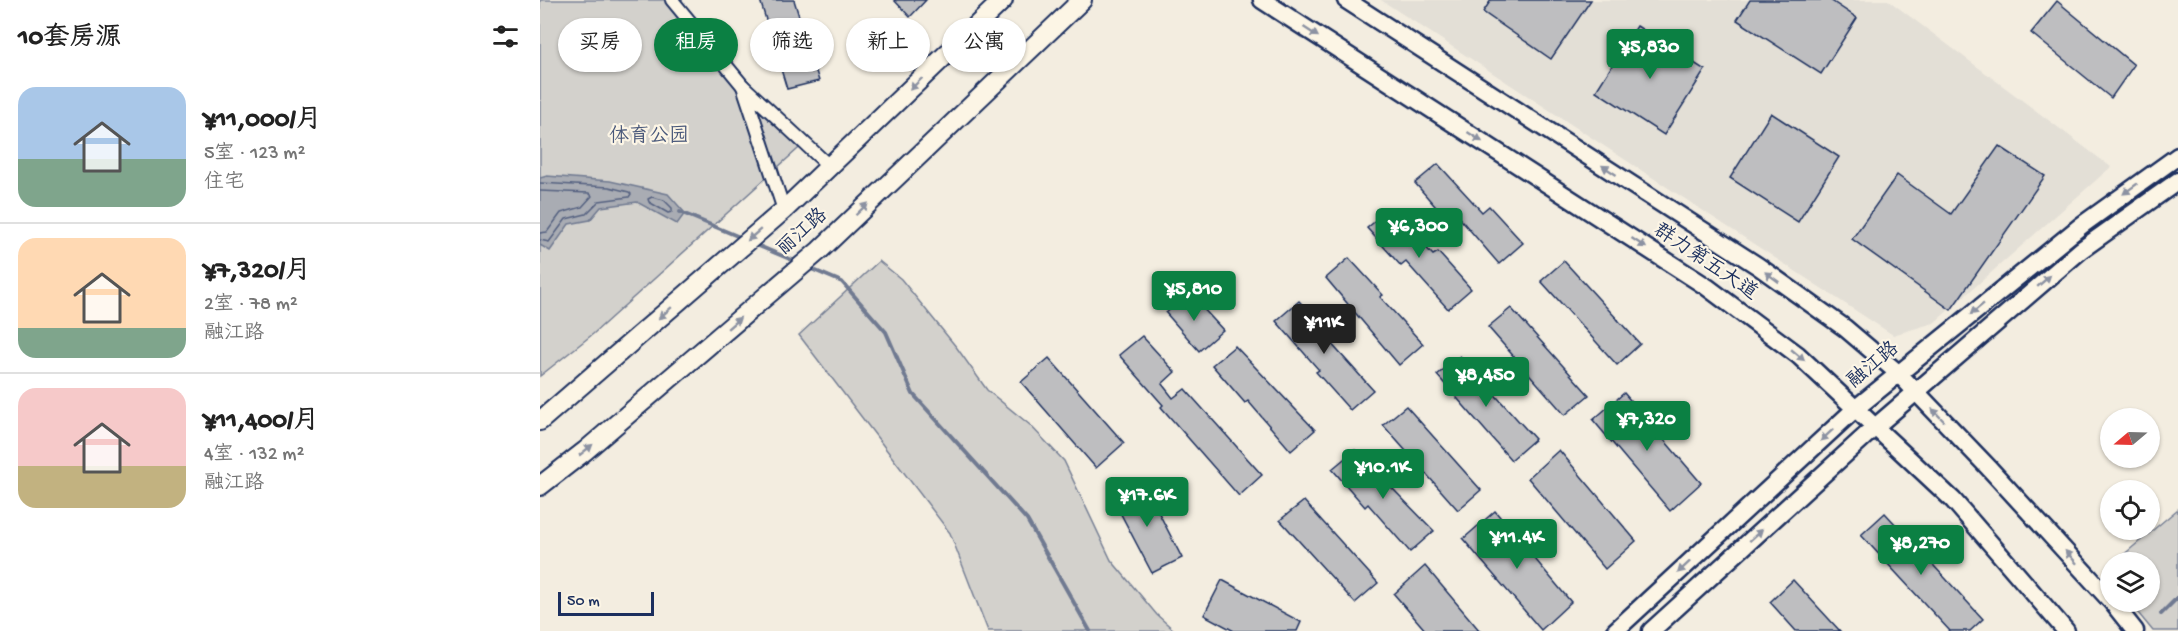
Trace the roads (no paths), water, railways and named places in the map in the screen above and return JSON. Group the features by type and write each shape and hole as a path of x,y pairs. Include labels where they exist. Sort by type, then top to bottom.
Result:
{"main road":[{"name":"丽江路","path":"540,421 784,210 1003,0"},
{"name":"丽江路","path":"540,486 585,451 820,250 1082,0"},
{"name":"群力第五大道","path":"1262,0 1707,286 1798,355 1953,500 2066,631"},
{"name":"群力第五大道","path":"1346,0 1758,266 1845,328 1898,373 1988,466 2100,589"},
{"name":"融江路","path":"1615,631 1855,409 2082,225 2178,156"},
{"path":"1651,631 1874,428 2081,249 2178,181"},
{"name":"群力第五大道","path":"2120,612 2135,631"}],"street":[{"path":"672,0 743,86 830,167"},
{"path":"743,86 784,210"}],"water":[{"path":"547,176 610,181 668,194 685,213 677,224 637,202 601,207 590,220 569,224 550,251 540,245 540,178"}],"waterway":[{"path":"680,212 742,238"},
{"path":"754,244 797,262"},
{"path":"809,268 842,282 886,332 913,394 1027,520 1090,631"},
{"path":"2161,614 2178,597"}],"park label":[{"name":"体育公园","path":"649,137"}]}
